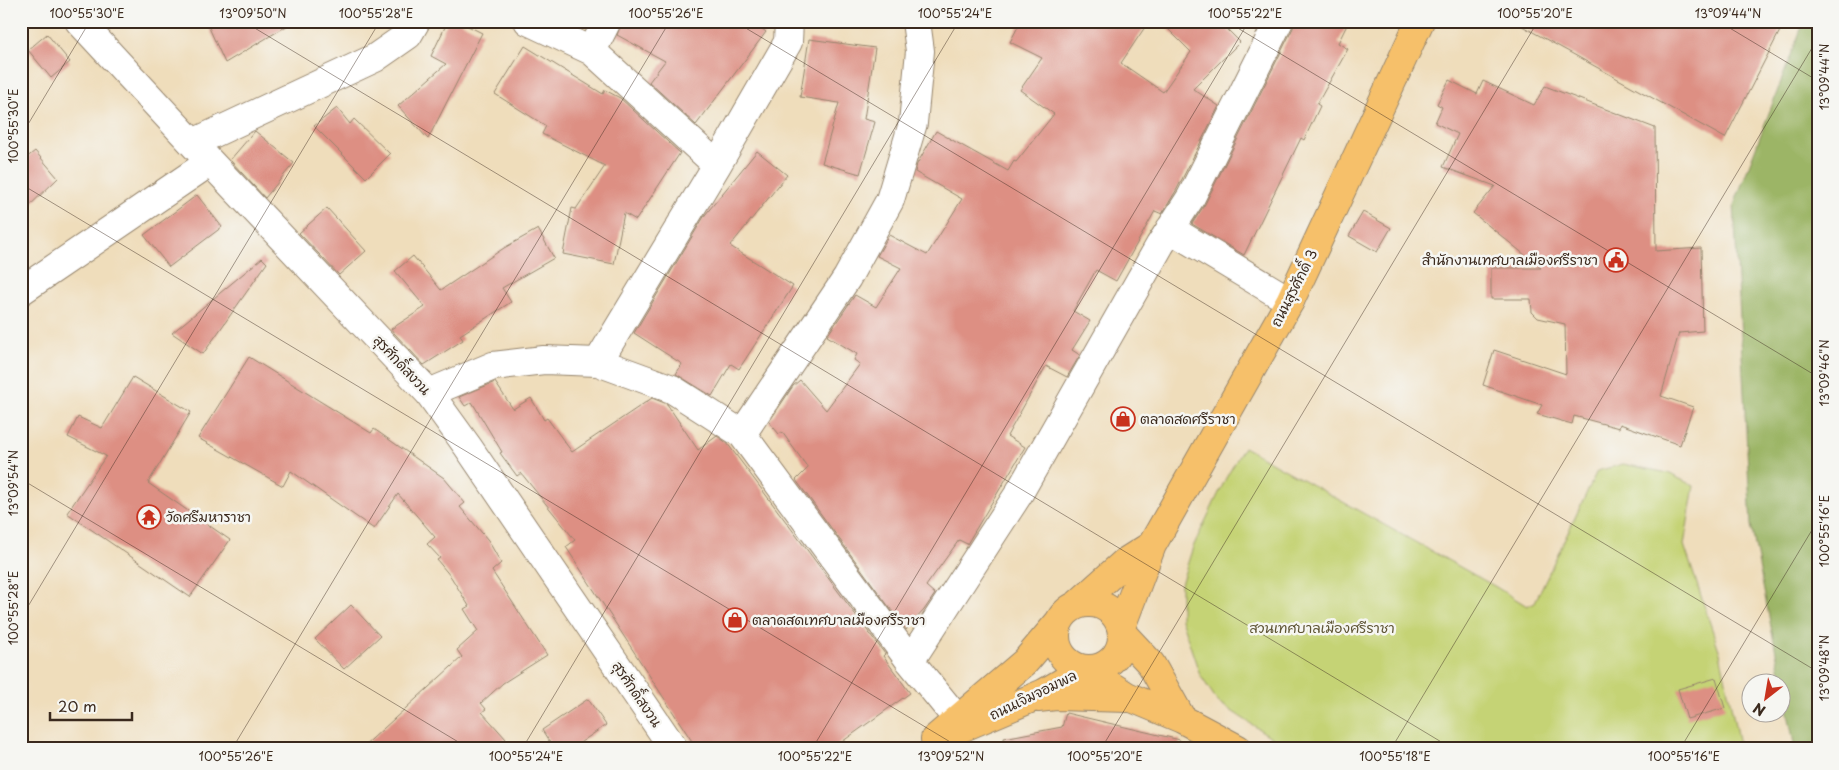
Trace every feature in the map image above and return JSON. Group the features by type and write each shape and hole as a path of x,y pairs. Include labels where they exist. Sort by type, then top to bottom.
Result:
{"main road":[{"name":"ถนนสุรศักดิ์ 3","path":"1121,630 1152,545 1290,301 1420,21"},
{"name":"ถนนสุรศักดิ์ 3","path":"1078,604 1125,562 1152,545"},
{"path":"1121,630 1119,649 1114,658 1105,665 1096,668 1085,669 1074,666 1065,660 1058,650 1055,639 1060,618 1078,604 1089,602 1109,609 1116,618 1121,630 1151,664 1182,719"},
{"name":"ถนนเจิมจอมพล","path":"928,744 1025,662 1058,623"},
{"name":"ถนนเจิมจอมพล","path":"928,744 1044,693 1085,669 1132,698 1182,719 1238,749"},
{"path":"1028,699 1056,696 1132,698"}],"street":[{"name":"สุรศักดิ์สงวน","path":"79,21 429,393 674,749"},
{"path":"21,291 202,153 375,58 408,35 416,21"},
{"path":"528,21 592,51 717,164"},
{"path":"592,51 607,21"},
{"path":"598,362 788,42 789,21"},
{"path":"742,434 847,278 890,200 914,123 920,51 916,21"},
{"path":"910,660 1018,496 1170,229 1191,197 1279,21"},
{"path":"1170,229 1290,301"},
{"path":"429,393 493,366 544,360 598,362 672,389 742,434 910,660 958,720"}],"green space":[{"path":"1804,21 1818,21 1818,749 1795,749 1790,722 1792,722 1792,672 1780,672 1751,525 1734,205"},
{"name":"สวนเทศบาลเมืองศรีราชา","path":"1244,447 1527,606 1535,602 1597,471 1623,464 1668,473 1694,486 1684,545 1720,653 1740,749 1293,749 1277,741 1218,702 1200,675 1181,619 1181,584 1193,547 1226,478"}],"building":[{"path":"206,21 295,21 225,63"},
{"path":"448,21 458,21 482,33 428,139 398,106 446,64 431,56"},
{"path":"622,21 752,21 766,32 696,125 649,82 665,61 617,35"},
{"path":"1021,21 1149,21 1121,63 1163,92 1191,52 1160,21 1219,21 1240,42 1193,89 1219,106 1177,189 1162,214 1155,211 1116,281 1096,270 1073,311 1090,321 1072,350 1080,355 1067,377 1046,366 1007,436 1025,447 967,544 959,540 926,586 935,594 906,630 796,480 808,468 782,432 779,434 769,422 793,386 800,380 826,410 860,364 854,360 857,354 827,336 855,295 876,307 901,268 877,256 889,235 927,255 962,199 915,172 917,164 936,131 1008,171 1014,161 1016,162 1054,114 1020,90 1042,58 1010,42"},
{"path":"1294,21 1349,21 1338,43 1348,49 1317,104 1320,106 1304,140 1301,138 1244,255 1192,224 1205,204 1293,28"},
{"path":"1513,21 1785,21 1725,138"},
{"path":"47,34 70,62 51,78 28,50"},
{"path":"809,39 875,48 864,119 875,122 860,174 822,163 839,103 800,97"},
{"path":"525,46 603,94 605,90 620,98 680,153 636,220 624,213 614,264 563,254 572,208 576,209 605,166 542,134 546,126 495,94"},
{"name":"สำนักงานเทศบาลเมืองศรีราชา","path":"1449,80 1477,94 1483,81 1534,105 1545,86 1655,128 1656,251 1701,248 1703,331 1679,333 1661,396 1693,407 1680,445 1620,424 1619,428 1574,416 1572,424 1537,414 1542,405 1483,385 1494,350 1566,374 1565,324 1538,318 1532,312 1531,299 1491,299 1491,268 1541,268 1473,213 1495,186 1443,167 1458,134 1435,123 1442,107 1437,104"},
{"path":"337,108 350,124 354,119 390,154 366,178 314,126"},
{"path":"255,131 294,163 265,198 230,160"},
{"path":"35,151 58,178 21,214 21,162"},
{"path":"757,151 787,175 730,246 793,286 739,369 731,364 712,396 676,374 682,364 634,333 705,215"},
{"path":"197,195 222,227 169,267 144,235"},
{"path":"327,208 366,251 339,275 299,233"},
{"path":"1363,212 1391,228 1377,252 1349,236"},
{"path":"538,229 554,258 502,288 511,302 460,335 463,340 424,365 391,329 425,307 395,271 413,256 441,290 504,248"},
{"path":"262,258 267,263 203,354 172,333"},
{"path":"249,357 371,433 374,429 444,478 465,503 460,507 488,540 501,563 492,571 547,655 503,683 481,703 486,709 482,712 506,739 495,749 361,749 462,657 457,650 478,631 464,609 469,606 451,577 437,560 440,558 427,544 435,537 398,494 374,529 291,471 283,486 198,438"},
{"path":"133,377 191,412 148,483 230,540 190,597 67,513 106,456 68,437 78,417 102,428"},
{"name":"ตลาดสดเทศบาลเมืองศรีราชา","path":"495,382 513,409 531,398 544,420 547,418 572,452 652,398 667,404 698,450 717,436 727,443 885,654 883,656 910,693 832,749 697,749 566,547 575,540 521,473 517,476 500,453 502,452 472,402 465,406 459,397"},
{"path":"351,605 380,636 344,669 315,639"},
{"path":"1716,678 1725,708 1687,719 1678,689"},
{"path":"588,699 606,725 571,749 554,749 542,730"},
{"path":"1066,713 1180,740 1179,749 1005,749 1004,738 1062,727"}],"place":[{"name":"สำนักงานเทศบาลเมืองศรีราชา","path":"1616,260"},
{"name":"ตลาดสดศรีราชา","path":"1123,419"},
{"name":"วัดศรีมหาราชา","path":"149,517"},
{"name":"ตลาดสดเทศบาลเมืองศรีราชา","path":"735,620"}]}
